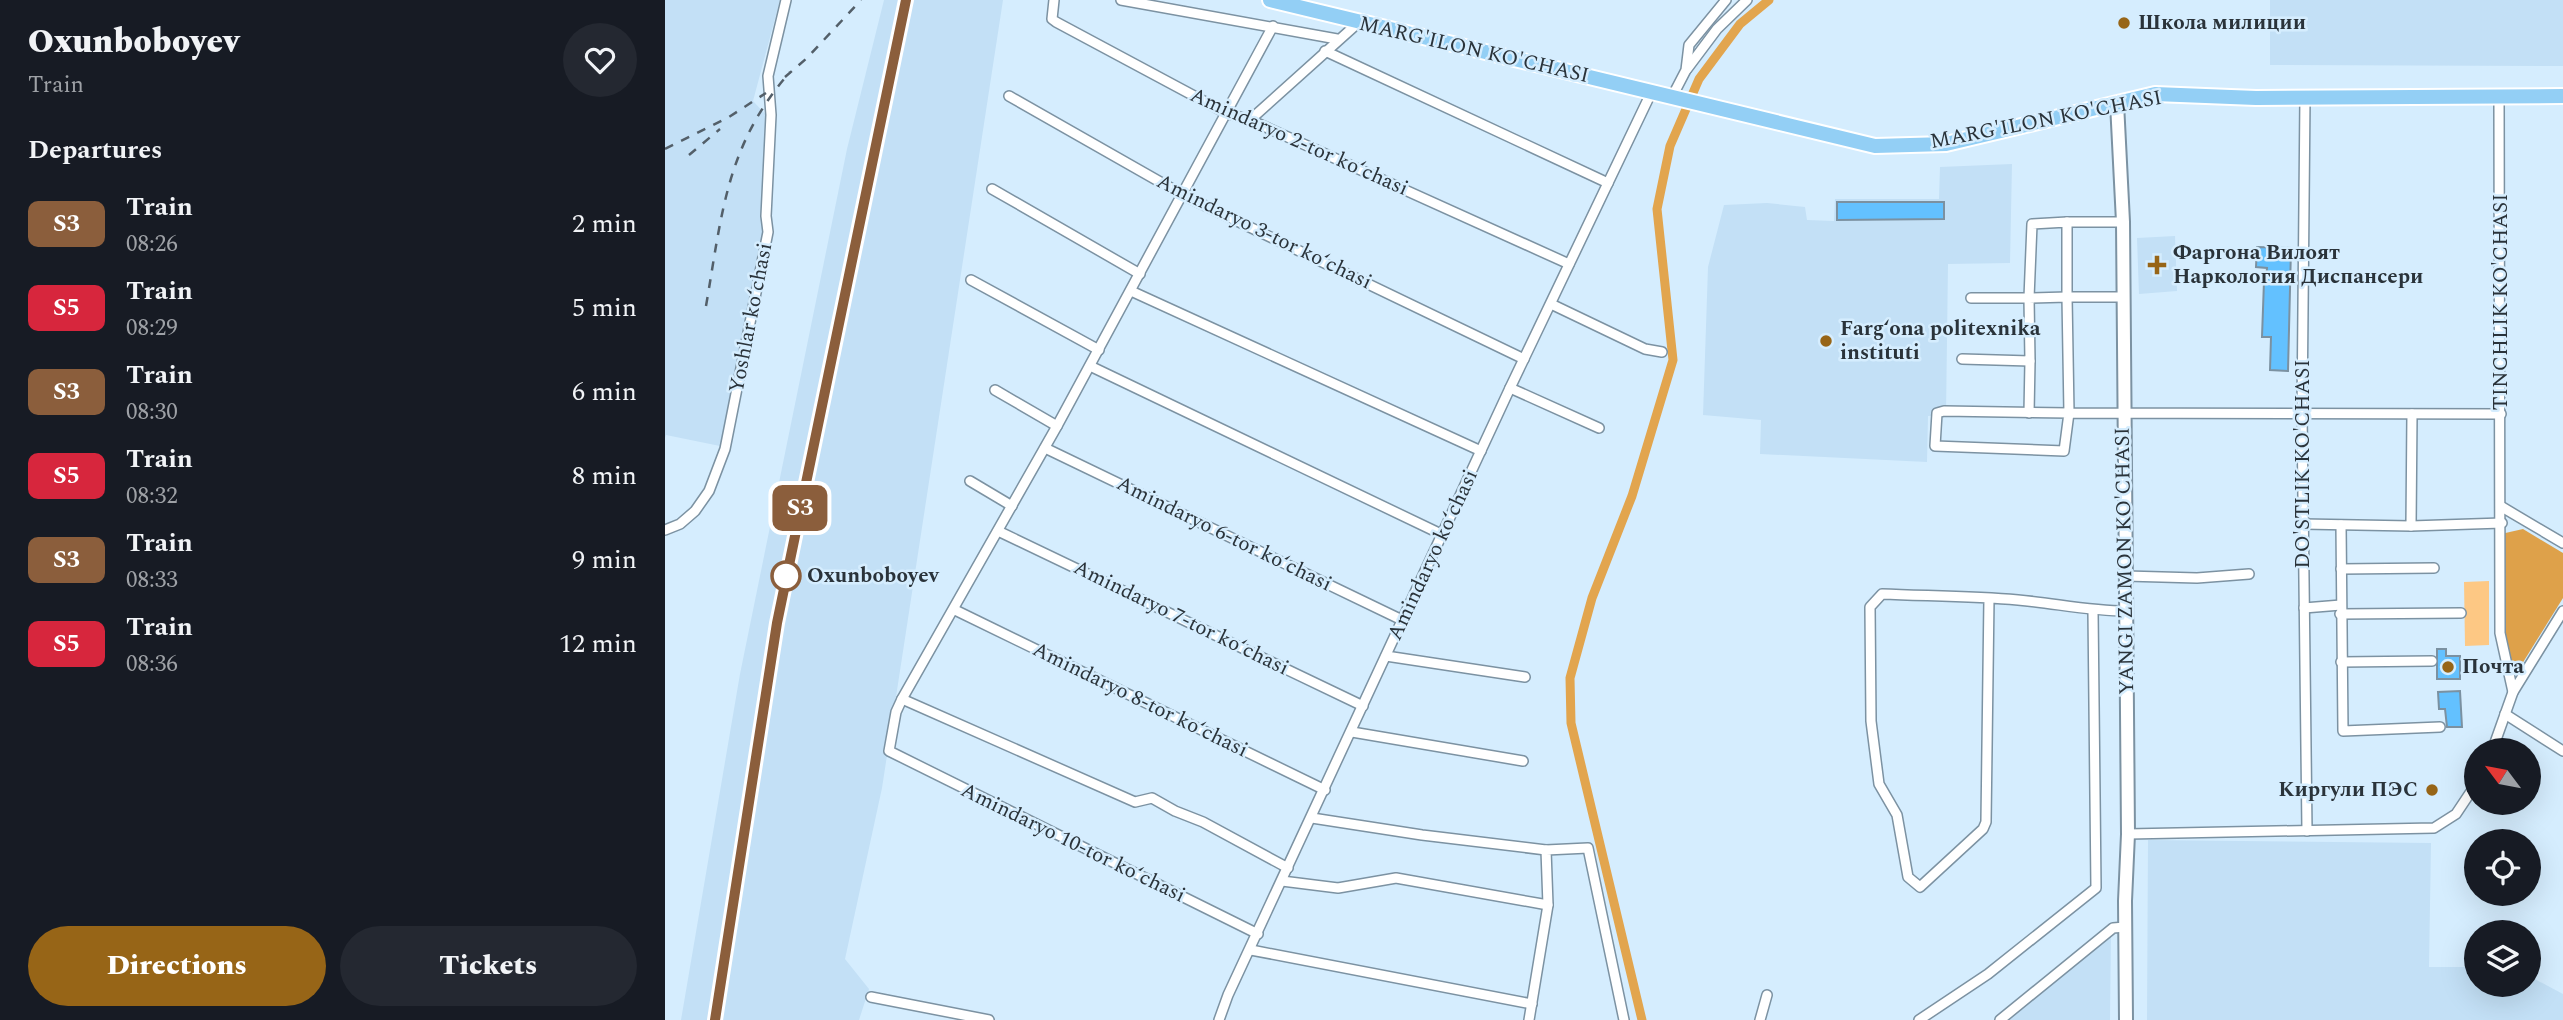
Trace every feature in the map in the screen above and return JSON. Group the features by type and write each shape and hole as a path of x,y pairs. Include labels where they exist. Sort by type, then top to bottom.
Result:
{"main road":[{"name":"MARG'ILON KO'CHASI","path":"1270,0 1875,146 1946,144 2155,94 2305,97 2563,96"}],"street":[{"name":"Yoshlar koʻchasi","path":"665,530 680,524 695,511 709,491 725,449 768,233 766,216 771,115 768,76 786,0"},
{"name":"Amindaryo 2-tor koʻchasi","path":"1054,0 1052,19 1056,22 1226,113 1250,120 1569,264"},
{"path":"1121,0 1337,39"},
{"path":"1686,71 1689,45 1726,0"},
{"path":"1675,98 1686,71 1717,29 1747,0"},
{"path":"1250,120 1337,39 1359,23"},
{"path":"1273,26 1045,448 902,699 1135,802 1152,798 1288,868"},
{"path":"1325,51 1608,183"},
{"name":"Amindaryo koʻchasi","path":"1219,1020 1228,995 1510,388 1651,93"},
{"name":"Amindaryo 3-tor koʻchasi","path":"1009,96 1183,195 1524,359"},
{"name":"TINCHLIK KO'CHASI","path":"2499,96 2502,507 2500,633 2514,692"},
{"name":"DO'STLIK KO'CHASI","path":"2305,97 2302,414 2307,831"},
{"name":"YANGI ZAMON KO'CHASI","path":"2117,103 2123,222 2128,834 2126,1020"},
{"path":"992,188 1140,274"},
{"path":"2067,222 2069,412 2064,451 1935,446 1937,413 2069,412 2501,414"},
{"path":"2029,413 2032,224 2123,222"},
{"path":"971,280 1099,350"},
{"path":"1131,291 1481,451"},
{"path":"1971,298 2122,297"},
{"path":"1551,304 1645,349 1662,352"},
{"path":"1962,359 2030,361"},
{"path":"1090,366 1443,535"},
{"path":"1510,388 1599,428"},
{"path":"995,390 1057,426"},
{"path":"2411,526 2412,414"},
{"name":"Amindaryo 6-tor koʻchasi","path":"1045,448 1402,620"},
{"path":"970,481 1012,506"},
{"path":"2502,507 2563,543"},
{"path":"2303,524 2411,526 2502,523"},
{"path":"2341,525 2343,731 2440,727"},
{"name":"Amindaryo 7-tor koʻchasi","path":"998,531 1363,706"},
{"path":"2341,569 2434,568"},
{"path":"2126,576 2197,578 2249,574"},
{"path":"1989,598 1986,821 1983,829 1920,887 1908,877 1897,815 1879,784 1871,721 1870,607 1882,594 1989,598 2018,600 2093,611 2126,611"},
{"path":"2304,608 2461,613"},
{"name":"Amindaryo 8-tor koʻchasi","path":"955,610 1325,790"},
{"path":"1919,1020 1988,974 2096,888 2093,611"},
{"path":"2497,738 2514,692 2563,611"},
{"path":"1386,656 1525,677"},
{"path":"2341,662 2432,661"},
{"name":"Amindaryo 10-tor koʻchasi","path":"902,699 896,712 889,751 1258,934"},
{"path":"2505,714 2563,751"},
{"path":"1352,732 1523,761"},
{"path":"2128,834 2434,828 2456,814 2464,802"},
{"path":"1312,818 1546,850 1588,848 1624,1020"},
{"path":"1529,1020 1548,905 1546,850"},
{"path":"1282,881 1338,888 1396,877 1548,905"},
{"path":"2000,1020 2113,928 2125,927"},
{"path":"1251,950 1532,1004"},
{"path":"1760,1020 1767,995"},
{"path":"871,997 989,1020"}],"shaded area":[{"path":"665,0 780,0 753,101 768,117 767,226 720,446 666,435 665,438"},
{"path":"884,0 1003,0 882,788 845,959 869,989 859,1020 681,1020 740,674 847,149"},
{"path":"2270,0 2563,0 2563,66 2270,65"},
{"name":"Fargʻona politexnika instituti","path":"2012,164 2010,263 1948,264 1946,415 1928,416 1927,462 1760,454 1761,420 1703,415 1708,267 1724,205 1767,203 1805,207 1807,220 1834,221 1835,199 1939,199 1940,167"},
{"name":"Фаргона Вилоят Наркология Диспансери","path":"2175,236 2177,291 2139,294 2137,238"},
{"path":"2523,529 2563,553 2563,598 2517,672 2500,635 2501,534"},
{"path":"2489,581 2489,645 2465,646 2464,582"},
{"path":"2148,840 2431,843 2429,967 2464,967 2464,997 2541,997 2541,982 2563,994 2563,1020 2147,1020"},
{"path":"2111,930 2110,1020 2001,1020"}],"building":[{"path":"1837,202 1944,202 1944,219 1837,220"},
{"path":"2257,247 2291,248 2288,371 2270,370 2271,337 2262,337 2267,268 2256,267"},
{"name":"Почта","path":"2437,649 2446,649 2446,656 2460,656 2460,679 2437,679"},
{"path":"2460,691 2462,727 2447,727 2445,709 2439,709 2438,692"}],"waterway":[{"path":"1642,1020 1571,723 1570,678 1592,598 1632,496 1673,360 1657,209 1670,146 1699,79 1740,24 1769,0"}],"railway":[{"path":"785,77 807,58 861,0"},
{"path":"715,1020 777,623 906,0"},
{"path":"706,306 723,211 740,154 752,126 790,72"},
{"path":"665,149 729,117 766,93"},
{"path":"689,155 720,129"}],"train":[{"name":"S3","path":"715,1020 777,623 906,0"}],"place":[{"name":"Школа милиции","path":"2124,23"},
{"name":"Фаргона Вилоят Наркология Диспансери","path":"2157,265"},
{"name":"Fargʻona politexnika instituti","path":"1826,341"},
{"name":"Oxunboboyev","path":"786,576"},
{"name":"Почта","path":"2448,667"},
{"name":"Киргули ПЭС","path":"2432,790"}]}
